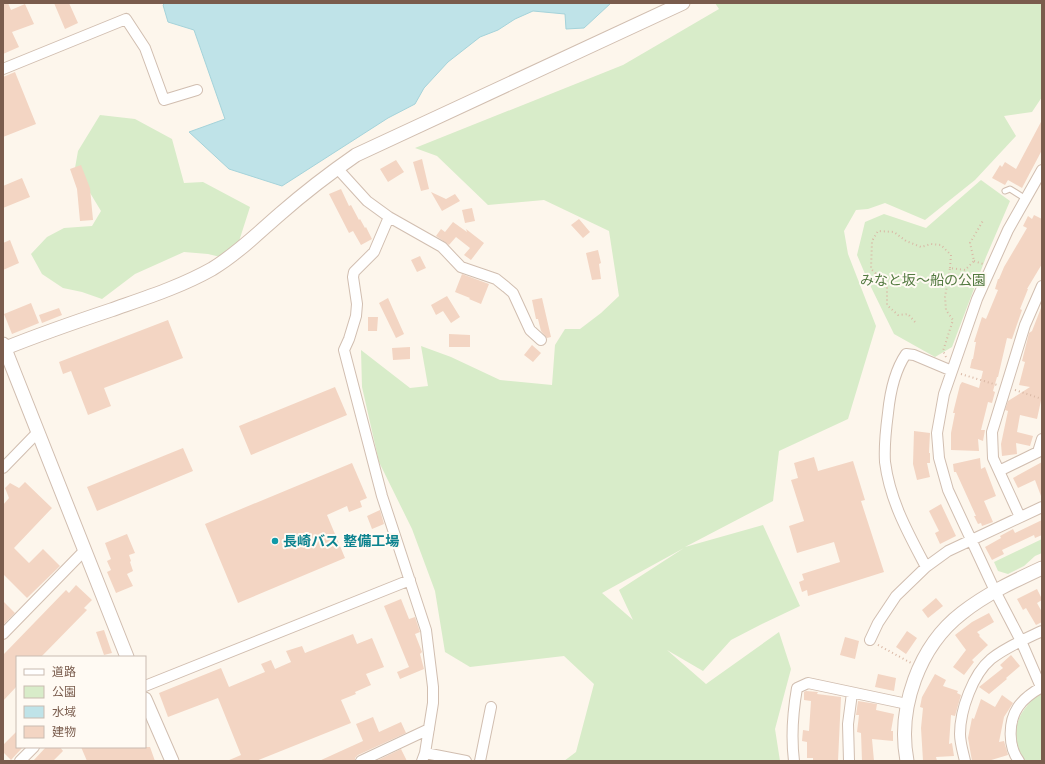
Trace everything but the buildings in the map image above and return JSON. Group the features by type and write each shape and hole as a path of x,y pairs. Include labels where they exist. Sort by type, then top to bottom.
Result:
{"street":[{"path":"124,655 85,550 4,347 146,298 212,269 257,235 309,190 356,155 413,127 683,3"},
{"path":"3,69 126,19 145,48 164,100 197,90"},
{"path":"337,168 367,201 389,218 442,247 461,267 496,279 506,287 512,293 530,330 541,340"},
{"path":"1019,761 1015,756 1011,742 1013,720 1018,708 1030,694 1042,687 1021,641 994,591 948,490 939,458 937,433 944,394 977,299 1008,230 1026,199 1038,187 1042,170"},
{"path":"389,218 374,252 354,272 353,277 357,304 356,316 350,339 344,350 382,496 428,640 433,695 429,729 423,757 466,761"},
{"path":"1020,517 993,458 992,432 1025,325 1042,286"},
{"path":"926,567 899,516 890,487 885,461 889,402 900,364 906,354 914,355 952,371"},
{"path":"3,468 38,432"},
{"path":"999,471 1038,452 1042,440"},
{"path":"870,640 878,623 896,596 926,567 948,551 971,539 1042,507"},
{"path":"3,634 85,550"},
{"path":"907,761 904,741 907,704 919,667 940,635 960,614 994,591 1042,568"},
{"path":"146,686 410,580"},
{"path":"965,761 960,734 968,693 974,681 990,660 1021,641 1042,631"},
{"path":"794,761 794,713 797,688 808,683 907,704"},
{"path":"849,761 848,724 852,693"},
{"path":"146,701 172,761"},
{"path":"480,761 491,707"},
{"path":"361,761 429,729"},
{"path":"20,761 33,748"}],"lane":[{"path":"1005,191 1010,189 1026,199"}],"path":[{"path":"950,268 965,270 974,261 970,242 984,219"},
{"path":"915,322 908,314 898,315 887,305 887,284 871,269 872,242 878,231 894,232 906,241 921,247 931,244 941,245 951,255 945,298 946,310 953,320 943,351 952,371"},
{"path":"870,640 912,664"}],"green space":[{"path":"715,3 1042,3 1042,97 1032,112 1004,116 1016,136 975,180 925,220 885,203 868,209 856,210 844,231 848,254 876,326 848,419 779,451 773,501 685,547 763,525 800,606 731,640 703,671 667,650 706,684 779,632 791,669 775,729 780,761 564,761 576,752 594,684 564,656 470,667 445,652 435,591 412,529 379,462 362,387 361,350 410,388 428,386 421,346 451,357 500,380 552,385 555,345 565,329 580,329 601,313 619,296 609,231 544,200 488,205 437,156 415,148 623,65 719,9","holes":["684,548 619,590 633,620 602,593"]},
{"path":"100,115 135,119 172,139 184,183 203,182 250,207 233,260 208,254 184,252 135,274 102,299 82,292 63,288 42,274 31,254 47,237 64,228 92,226 101,211 75,168 78,151"},
{"name":"みなと坂〜船の公園","path":"981,180 1010,201 986,257 952,347 935,357 894,334 857,255 865,222 884,214 926,228"},
{"path":"1042,539 1042,553 1035,556 1024,566 1008,574 998,571 994,562"},
{"path":"1042,692 1042,761 1025,761 1016,742 1017,723 1027,706"}],"water":[{"path":"165,3 611,3 584,28 566,29 565,14 533,11 515,19 498,30 480,37 448,62 424,88 415,104 388,118 282,186 229,169 189,132 225,119 194,30 168,22 163,5"}],"place":[{"name":"長崎バス 整備工場","path":"275,541"}]}
